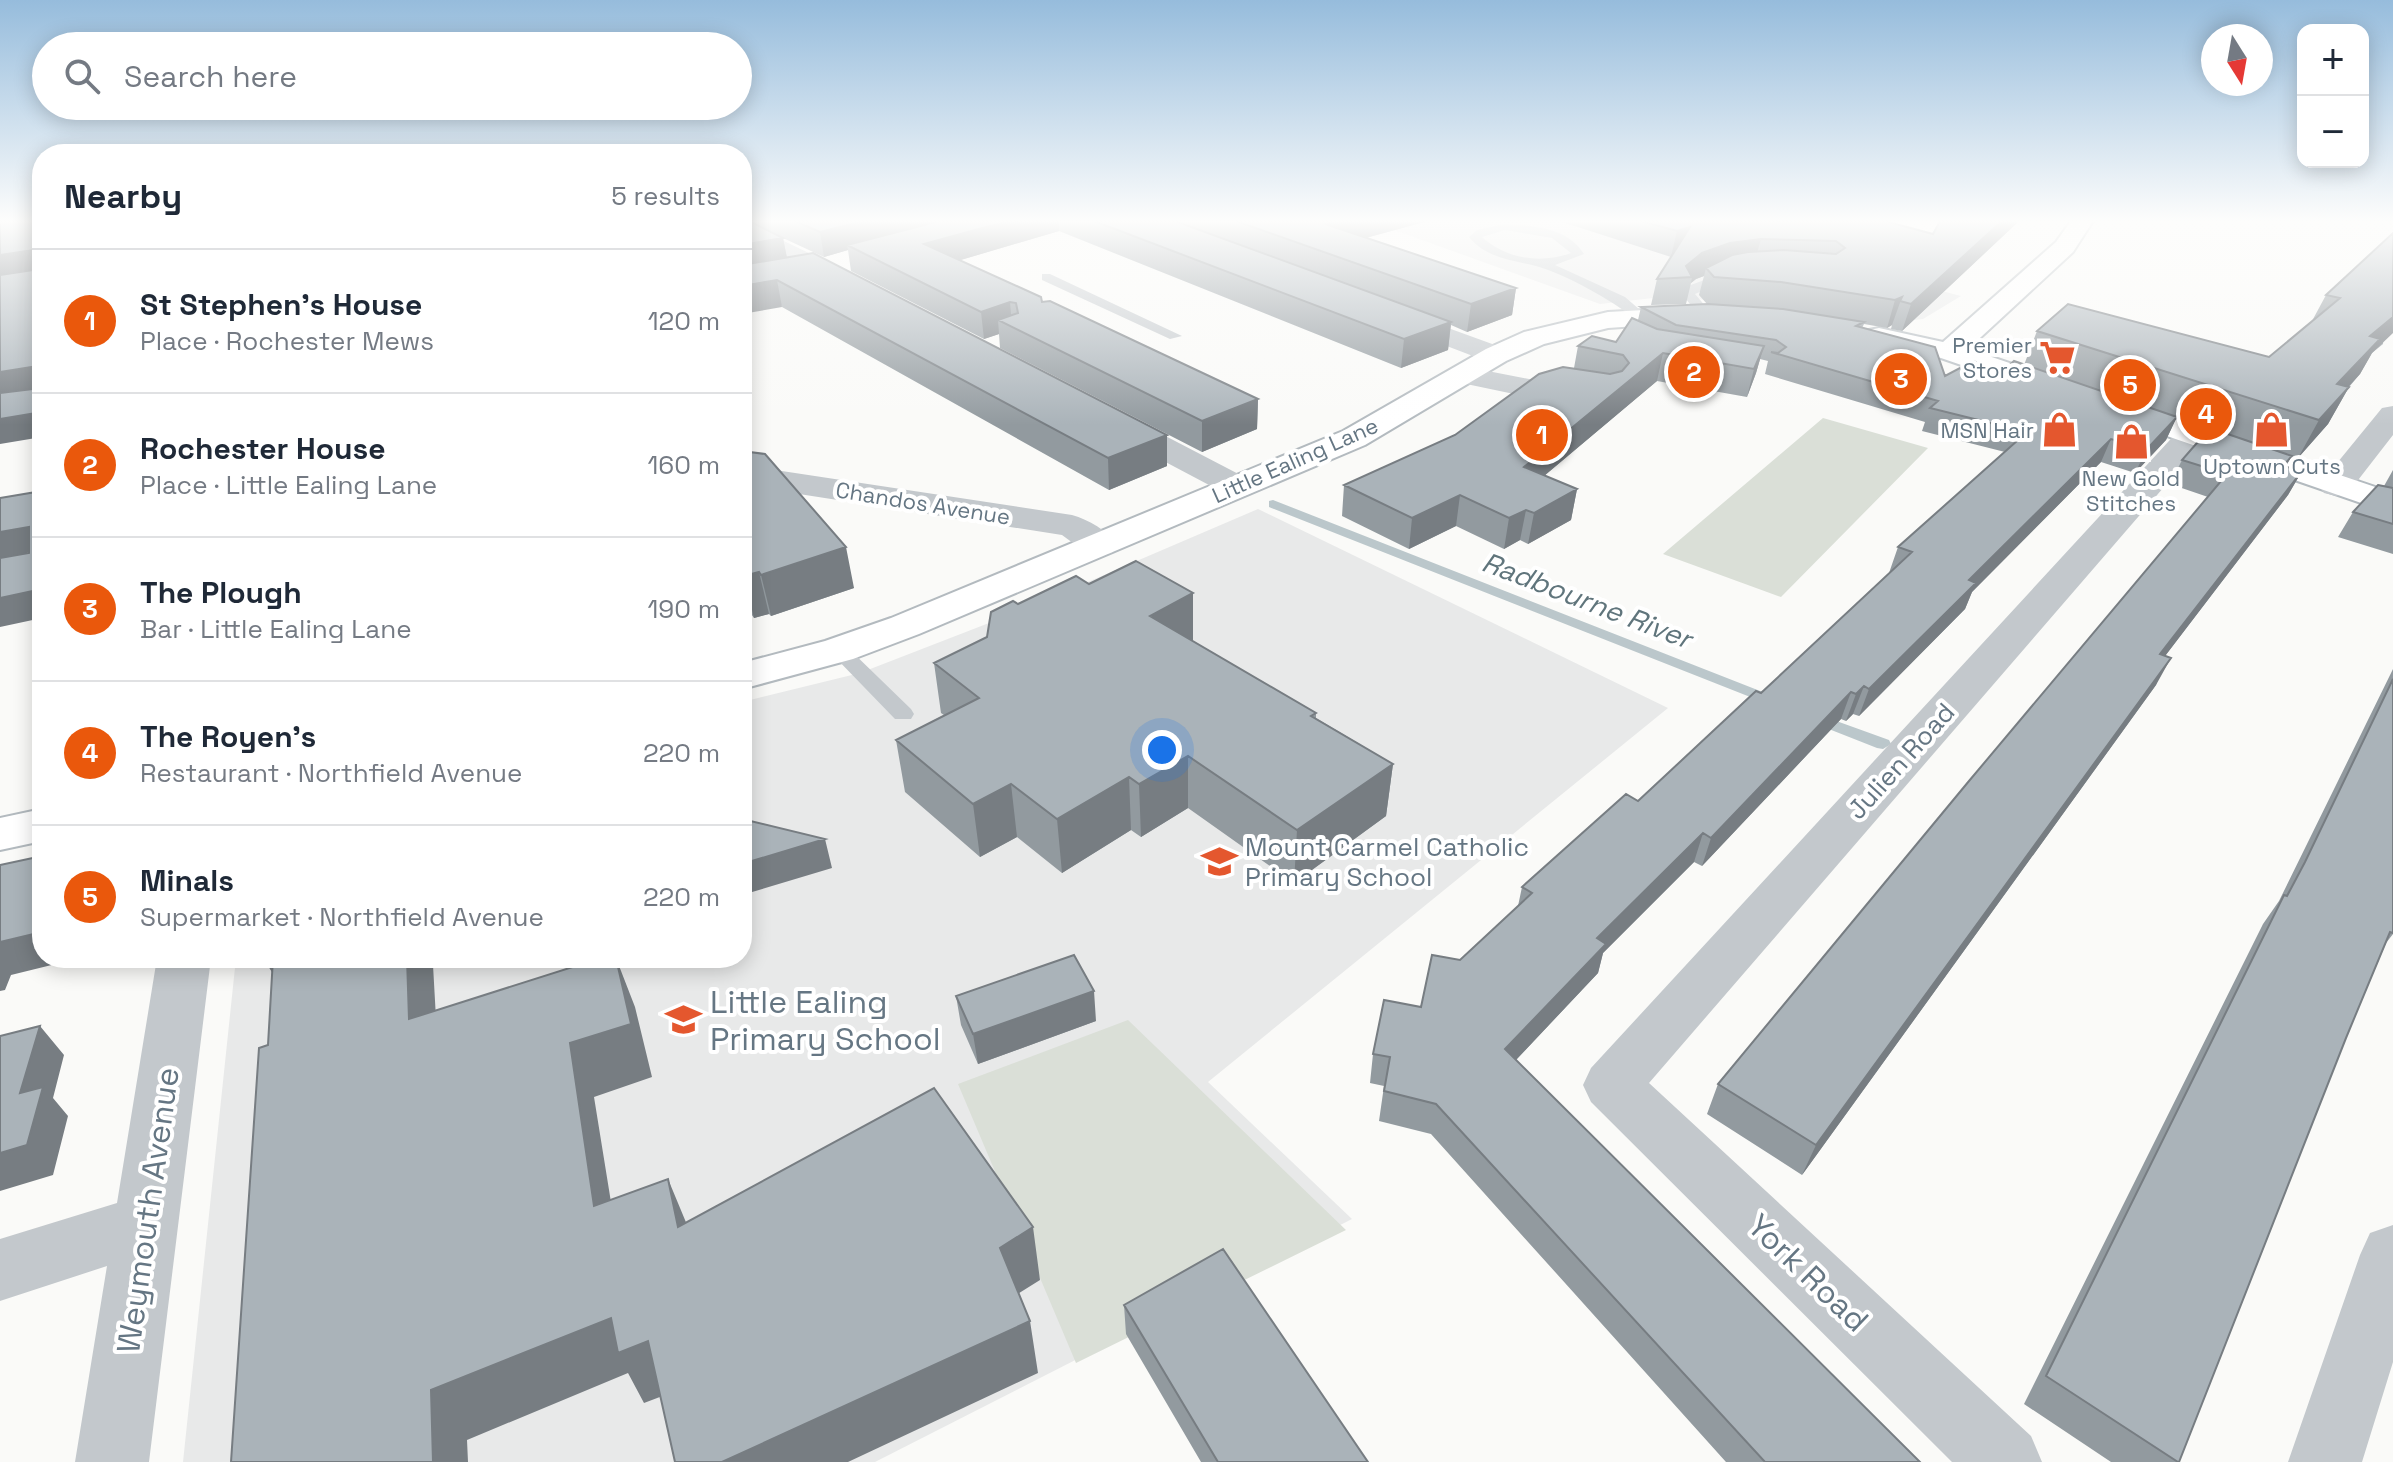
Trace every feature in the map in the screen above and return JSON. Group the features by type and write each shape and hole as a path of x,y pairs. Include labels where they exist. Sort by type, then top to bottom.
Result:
{"main road":[{"path":"1949,352 2018,289"},
{"name":"Little Ealing Lane","path":"752,673 839,650 1354,438 1496,355 1558,330 1716,315"},
{"path":"1851,331 1949,352 2393,504"},
{"path":"0,834 32,827"}],"street":[{"path":"864,289 875,295"},
{"path":"1364,305 1496,355"},
{"path":"1462,375 1538,390 1554,381 1605,390"},
{"path":"1089,408 1238,487"},
{"path":"2336,486 2393,415"},
{"name":"Julien Road","path":"1612,1085 2191,436"},
{"name":"Chandos Avenue","path":"752,477 1072,526 1099,545"},
{"name":"Weymouth Avenue","path":"112,1462 183,968"},
{"name":"York Road","path":"1612,1085 2005,1462"},
{"path":"0,1270 145,1224"},
{"path":"2325,1462 2393,1255"}],"lane":[{"path":"1067,289 1101,309 1175,336"},
{"path":"1597,289 1620,300 1626,324"},
{"path":"1692,289 1688,297 1716,315"},
{"path":"839,650 903,714"}],"shaded area":[{"path":"1559,289 1935,289 1961,296 1923,319 1896,322 1671,296 1600,304"},
{"path":"1823,418 1928,448 1781,597 1663,554"},
{"name":"Little Ealing Primary School","path":"1258,509 1668,708 1208,1082 1352,1219 875,1462 183,1462 235,968 752,968 752,700 860,673 1020,611"},
{"path":"1128,1020 1346,1230 1076,1363 958,1084"}],"building":[{"path":"0,289 32,289 32,367 0,372"},
{"path":"794,289 883,289 1167,435 1108,458"},
{"path":"935,289 1024,289 1041,297 1042,302 1050,301 1258,399 1202,421 998,320 1018,313 1016,303 1010,302 981,312"},
{"path":"1273,289 1361,289 1451,322 1404,339"},
{"path":"1429,289 1513,289 1471,304"},
{"path":"1827,289 1927,289 1911,304 1900,301 1902,297 1895,300"},
{"path":"2332,289 2393,289 2393,317 2370,336 2380,339 2337,384 2349,387 2319,420 2037,331 2068,304 2269,357 2340,298 2326,295"},
{"path":"1708,304 1783,309 1864,322 1856,326 1935,347 1945,376 1973,361 2003,371 2014,361 2177,417 2147,449 2111,439 1969,580 1976,583 1869,689 1864,686 1856,694 1851,692 1711,838 1703,833 1597,938 1606,944 1505,1049 1920,1462 1765,1462 1436,1104 1384,1091 1390,1057 1373,1054 1384,1000 1421,1007 1432,955 1460,960 1532,893 1522,887 1626,794 1638,801 1756,691 1761,693 1912,552 1898,547 2027,432 1930,408 1938,401 1771,352 1778,353 1786,347 1776,340 1676,325 1641,307"},
{"path":"1632,318 1657,329 1764,346 1754,369 1663,353 1524,467 1577,489 1534,513 1526,510 1509,518 1460,495 1412,518 1344,485 1455,435 1539,374 1563,367 1610,374 1622,371 1629,363 1623,355 1578,346 1592,336 1616,342"},
{"path":"32,389 32,414 0,419 0,393"},
{"path":"2210,428 2292,456 2283,466 2302,471 2160,654 2171,658 1816,1145 1718,1084 2227,474 2182,460"},
{"path":"752,452 765,454 846,547 761,575 759,572 752,574"},
{"path":"2378,485 2393,488 2393,524 2353,512"},
{"path":"32,493 32,591 0,598 0,558 29,553 29,527 0,532 0,498"},
{"path":"1136,561 1193,593 1150,616 1316,713 1311,716 1393,764 1297,830 1188,756 1139,784 1129,777 1057,819 1011,784 973,804 896,740 979,698 934,663 987,637 991,612 1013,601 1018,604 1076,576 1089,584"},
{"path":"2393,679 2393,933 2390,932 2346,1038 2178,1462 2046,1376 2284,895 2287,896 2305,862"},
{"path":"752,821 825,839 752,861"},
{"path":"32,858 32,934 0,942 0,865"},
{"path":"1074,955 1094,991 973,1034 956,996"},
{"path":"272,968 407,968 409,1019 570,968 618,968 631,1024 570,1043 594,1206 668,1179 678,1227 934,1088 1033,1227 1000,1248 1030,1321 722,1462 675,1462 648,1341 618,1353 611,1318 431,1390 433,1462 231,1462 259,1048 268,1045"},
{"path":"40,1026 20,1093 43,1087 27,1145 0,1153 0,1036"},
{"path":"1223,1249 1368,1462 1218,1462 1124,1305"}],"waterway":[{"name":"Radbourne River","path":"1273,504 1773,701"},
{"name":"Radbourne River","path":"1817,719 1883,744"}],"place":[{"name":"Premier Stores","path":"2058,358"},
{"name":"Rochester House","path":"1694,372"},
{"name":"The Plough","path":"1901,379"},
{"name":"Minals","path":"2130,385"},
{"name":"The Royen's","path":"2206,414"},
{"name":"MSN Hair","path":"2060,430"},
{"name":"Uptown Cuts","path":"2272,430"},
{"name":"St Stephen's House","path":"1542,435"},
{"name":"New Gold Stitches","path":"2131,442"},
{"name":"Mount Carmel Catholic Primary School","path":"1219,862"},
{"name":"Little Ealing Primary School","path":"684,1020"}]}
